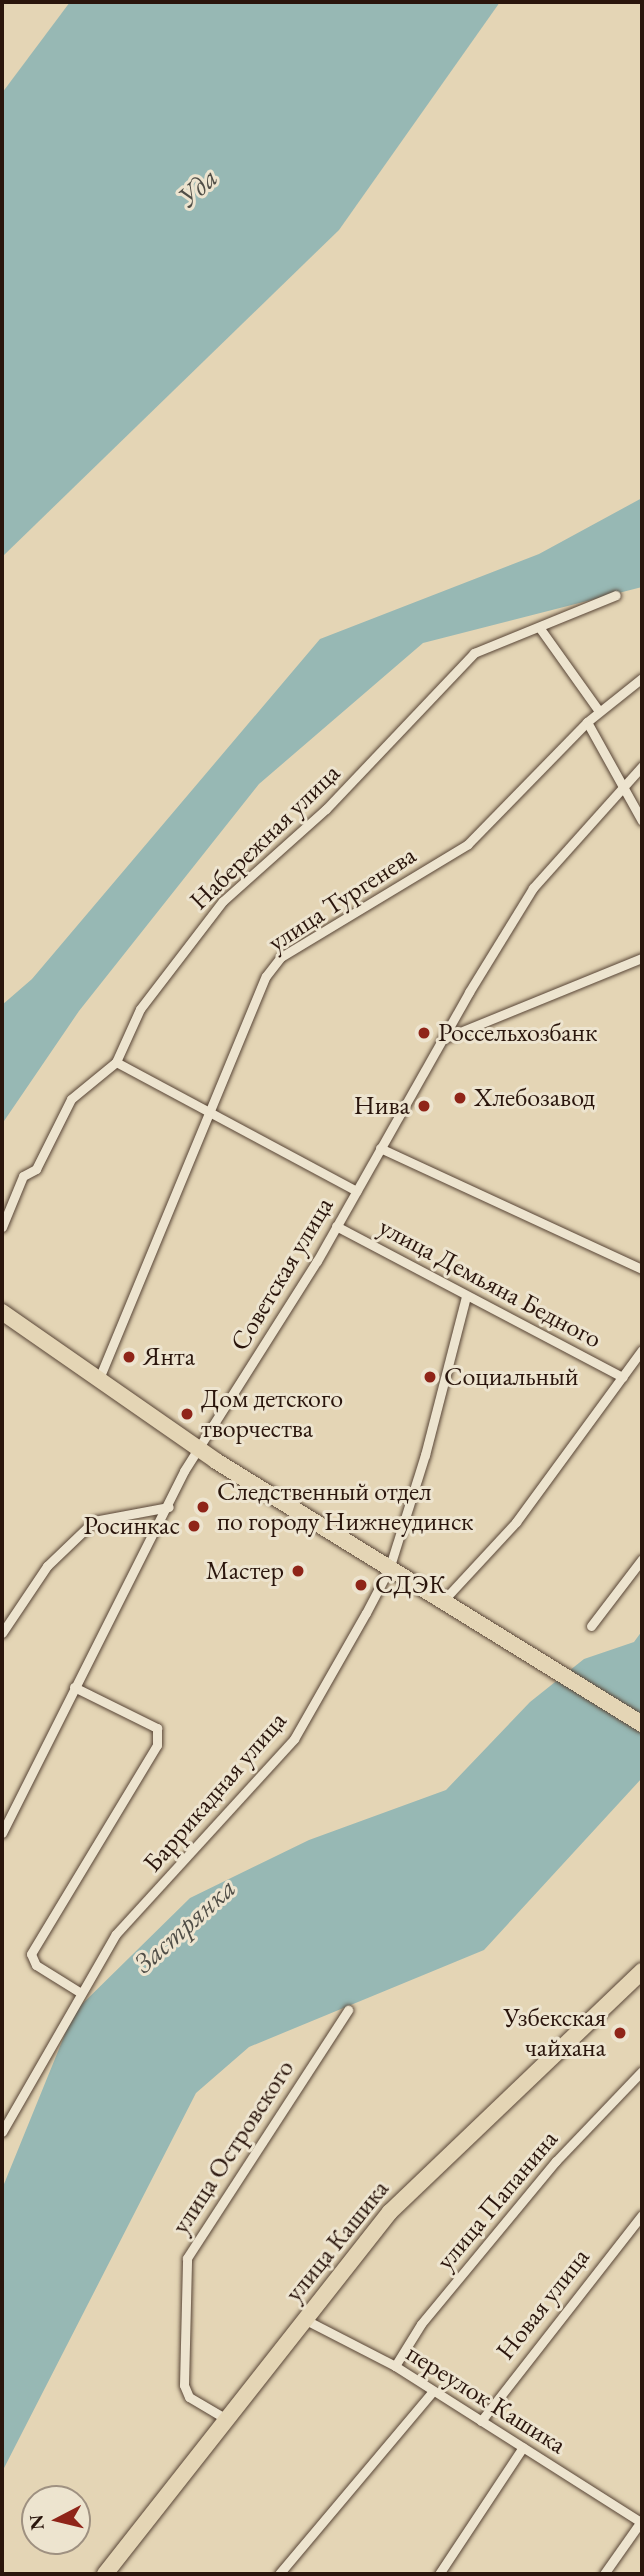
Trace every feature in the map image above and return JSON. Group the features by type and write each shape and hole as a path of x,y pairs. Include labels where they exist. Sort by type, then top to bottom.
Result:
{"highway":[{"path":"2,1312 98,1382 198,1449 505,1642 642,1724"},
{"name":"улица Кашика","path":"105,2574 228,2420 304,2319 421,2179 642,1971"}],"street":[{"name":"Набережная улица","path":"2,1227 23,1176 36,1169 71,1099 116,1062 140,1009 223,901 326,810 474,653 617,595"},
{"path":"539,627 599,711"},
{"name":"улица Тургенева","path":"98,1382 266,976 281,957 468,844 587,722 642,678"},
{"path":"587,722 642,821"},
{"name":"Советская улица","path":"2,1833 74,1687 198,1449 357,1191 533,888 642,766"},
{"path":"448,1037 642,958"},
{"path":"116,1062 212,1110 357,1191"},
{"path":"380,1148 642,1269"},
{"name":"улица Демьяна Бедного","path":"336,1226 624,1377"},
{"name":"Баррикадная улица","path":"2,2132 116,1934 294,1739 389,1569 466,1296"},
{"path":"442,1602 516,1522 642,1350"},
{"path":"2,1633 47,1566 94,1521 169,1507"},
{"path":"591,1626 642,1559"},
{"path":"74,1687 157,1728 157,1745 31,1954 36,1965 81,1993"},
{"name":"улица Островского","path":"228,2420 189,2397 184,2385 187,2258 348,2010"},
{"name":"улица Папанина","path":"395,2366 556,2161 642,2071"},
{"name":"Новая улица","path":"481,2421 642,2215"},
{"name":"переулок Кашика","path":"304,2319 395,2366 641,2521"},
{"path":"282,2573 433,2391"},
{"path":"439,2574 523,2447"},
{"path":"604,2574 641,2521"}],"water":[{"name":"Уда","path":"70,2 500,2 339,230 2,557 2,93"},
{"path":"642,498 642,587 423,643 259,784 79,1011 2,1124 2,1005 32,979 320,639 539,554"},
{"name":"Застрянка","path":"642,1631 642,1778 484,1950 249,2047 196,2093 2,2472 2,2189 74,2012 190,1898 309,1840 446,1790 530,1702 584,1659 634,1642"}],"place":[{"name":"Россельхозбанк","path":"424,1033"},
{"name":"Хлебозавод","path":"460,1098"},
{"name":"Нива","path":"424,1106"},
{"name":"Янта","path":"129,1357"},
{"name":"Социальный","path":"430,1377"},
{"name":"Дом детского творчества","path":"187,1414"},
{"name":"Следственный отдел по городу Нижнеудинск","path":"203,1507"},
{"name":"Росинкас","path":"194,1526"},
{"name":"Мастер","path":"298,1571"},
{"name":"СДЭК","path":"361,1585"},
{"name":"Узбекская чайхана","path":"620,2033"}]}
